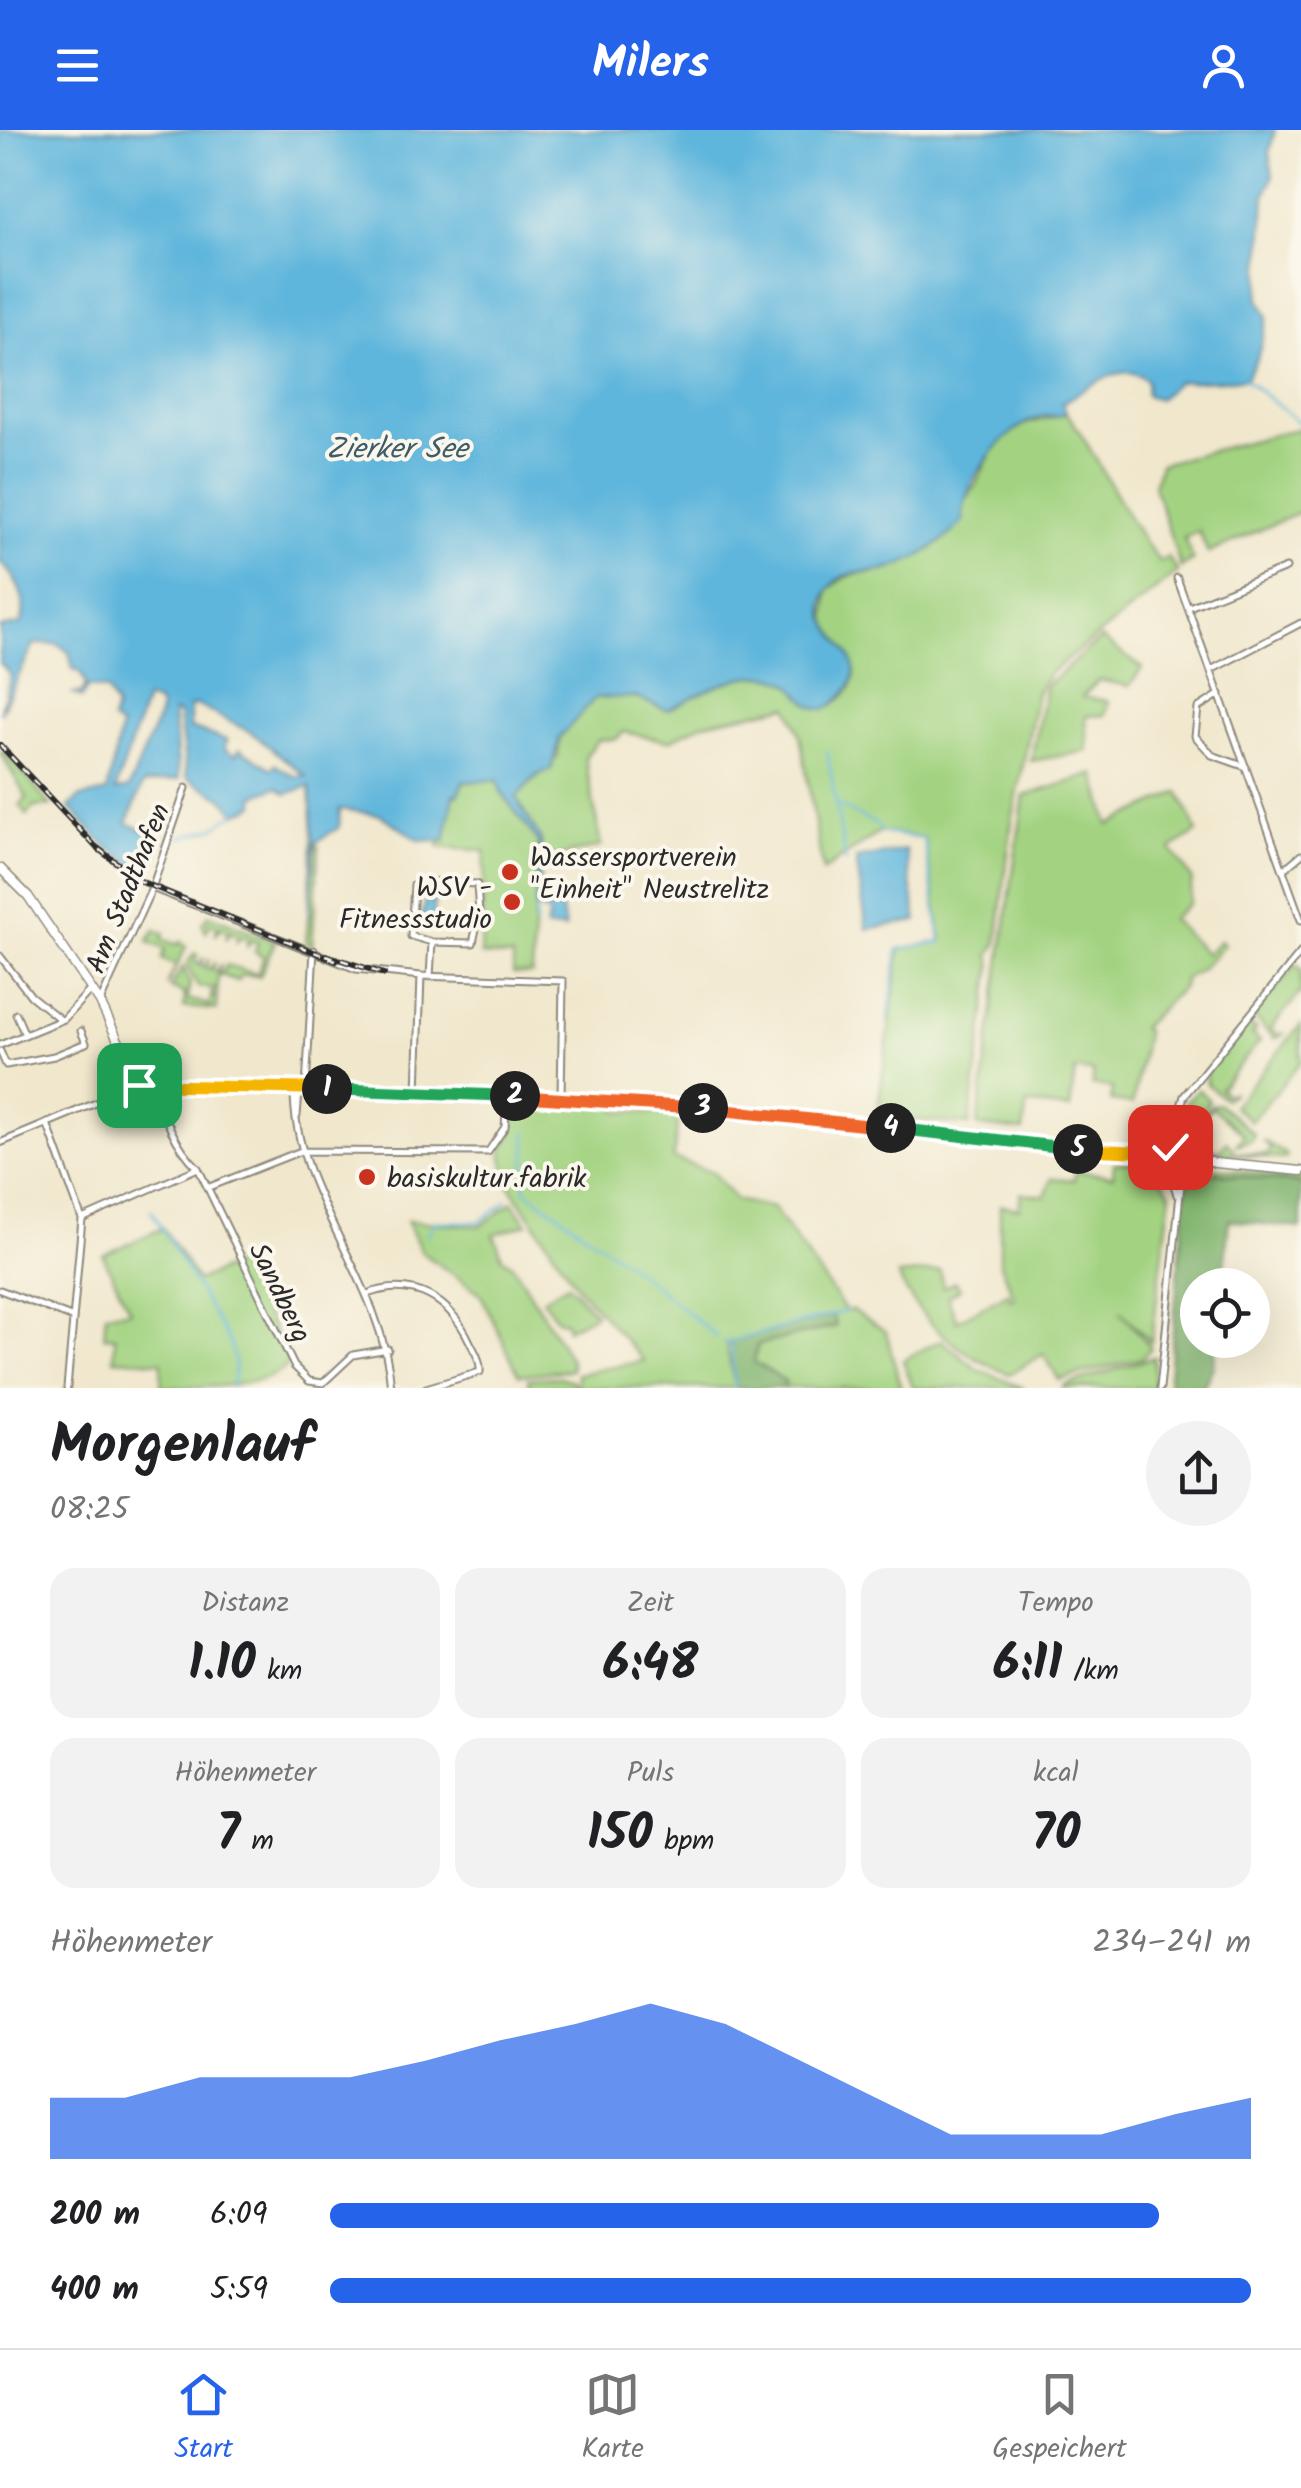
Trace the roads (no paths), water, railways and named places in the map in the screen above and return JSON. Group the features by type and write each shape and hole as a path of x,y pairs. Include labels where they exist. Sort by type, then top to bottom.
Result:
{"main road":[{"path":"1,872 28,896 100,1002 139,1085 561,1097 1140,1155 1162,1164 1172,1174 1215,1164"},
{"path":"1140,1155 1181,1146 1190,1155 1215,1164 1301,1171"},
{"path":"1162,1164 1166,1150"},
{"path":"1185,1170 1190,1155"}],"street":[{"path":"1189,606 1286,568"},
{"path":"1177,578 1301,920"},
{"path":"1211,670 1301,623"},
{"path":"1220,694 1198,708 1195,736 1212,755 1246,768"},
{"name":"Am Stadthafen","path":"100,1002 152,888 186,788"},
{"path":"1283,870 1301,855"},
{"path":"415,884 478,885 479,916 472,943 432,942 412,937 415,884"},
{"path":"152,888 356,969 430,977 564,981 561,1097"},
{"path":"430,977 432,942"},
{"path":"314,950 296,1118 301,1151 388,1349 391,1388"},
{"path":"1166,1150 1184,1096 1301,952"},
{"path":"0,956 30,996 62,1020"},
{"path":"417,1092 421,976"},
{"path":"81,1031 86,1042 54,1056 6,1065 0,1048 62,1020 91,989"},
{"path":"16,1014 25,1035"},
{"path":"0,1143 128,1093 139,1085"},
{"path":"82,1218 198,1168 180,1150 160,1087"},
{"path":"207,1188 301,1151 332,1153 342,1148 488,1152 505,1127 507,1095"},
{"path":"48,1123 82,1218 67,1388"},
{"path":"1175,1124 1181,1146"},
{"name":"Sandberg","path":"198,1168 294,1366 309,1381 332,1379 353,1355 388,1349"},
{"path":"1160,1388 1185,1170"},
{"path":"1172,1174 1179,1202"},
{"path":"367,1294 414,1289 443,1303 461,1322 480,1372 426,1388"},
{"path":"0,1290 71,1316"}],"water":[{"name":"Zierker See","path":"0,130 1275,130 1269,153 1273,176 1265,196 1259,300 1268,317 1257,359 1245,379 1177,382 1159,399 1146,395 1147,381 1138,375 1116,374 1062,403 1066,412 1037,418 1010,434 976,476 964,506 963,521 948,536 912,560 883,571 849,574 829,590 824,607 827,621 852,661 854,676 846,691 826,709 809,704 788,683 758,676 726,682 667,710 634,697 595,698 560,737 551,769 536,776 516,798 541,840 539,898 550,907 561,906 565,929 546,928 549,914 535,907 538,842 501,792 497,780 463,782 458,795 454,794 445,841 419,840 380,815 340,809 339,827 315,843 308,922 313,836 310,786 286,794 277,787 255,796 255,805 236,814 224,799 187,778 179,714 173,712 179,779 143,784 127,823 162,838 147,874 105,845 69,807 79,798 107,792 121,727 112,721 116,707 106,690 88,687 82,698 74,694 82,693 86,685 80,672 73,669 69,652 57,644 34,644 0,714 11,675 0,663 0,628 21,624 23,607 12,575 0,562","holes":["146,699 159,704 160,713 129,788 115,791","196,705 252,733 306,776 294,776 275,765 272,769 240,749 235,755 224,749 227,740 190,728 190,707"]},
{"path":"906,850 917,921 867,929 856,859"},
{"path":"427,895 434,898 434,922 426,926 421,919"}],"waterway":[{"path":"1245,379 1301,424"},
{"path":"827,751 846,863"},
{"path":"837,805 877,825 881,832 924,839 941,942 898,949 888,1021"},
{"path":"179,838 214,828 235,813"},
{"path":"535,925 536,907"},
{"path":"527,1132 525,1190 635,1269 717,1337"},
{"path":"428,1235 434,1222 479,1222 507,1201"},
{"path":"151,1210 231,1345 235,1365 232,1388"},
{"path":"725,1343 846,1311"},
{"path":"725,1343 731,1348 735,1388"}],"railway":[{"path":"0,745 96,847 142,882 336,961"},
{"path":"326,955 384,974"}],"place":[{"name":"Wassersportverein \"Einheit\" Neustrelitz","path":"510,872"},
{"name":"WSV - Fitnessstudio","path":"512,902"},
{"name":"basiskultur.fabrik","path":"367,1177"}]}
